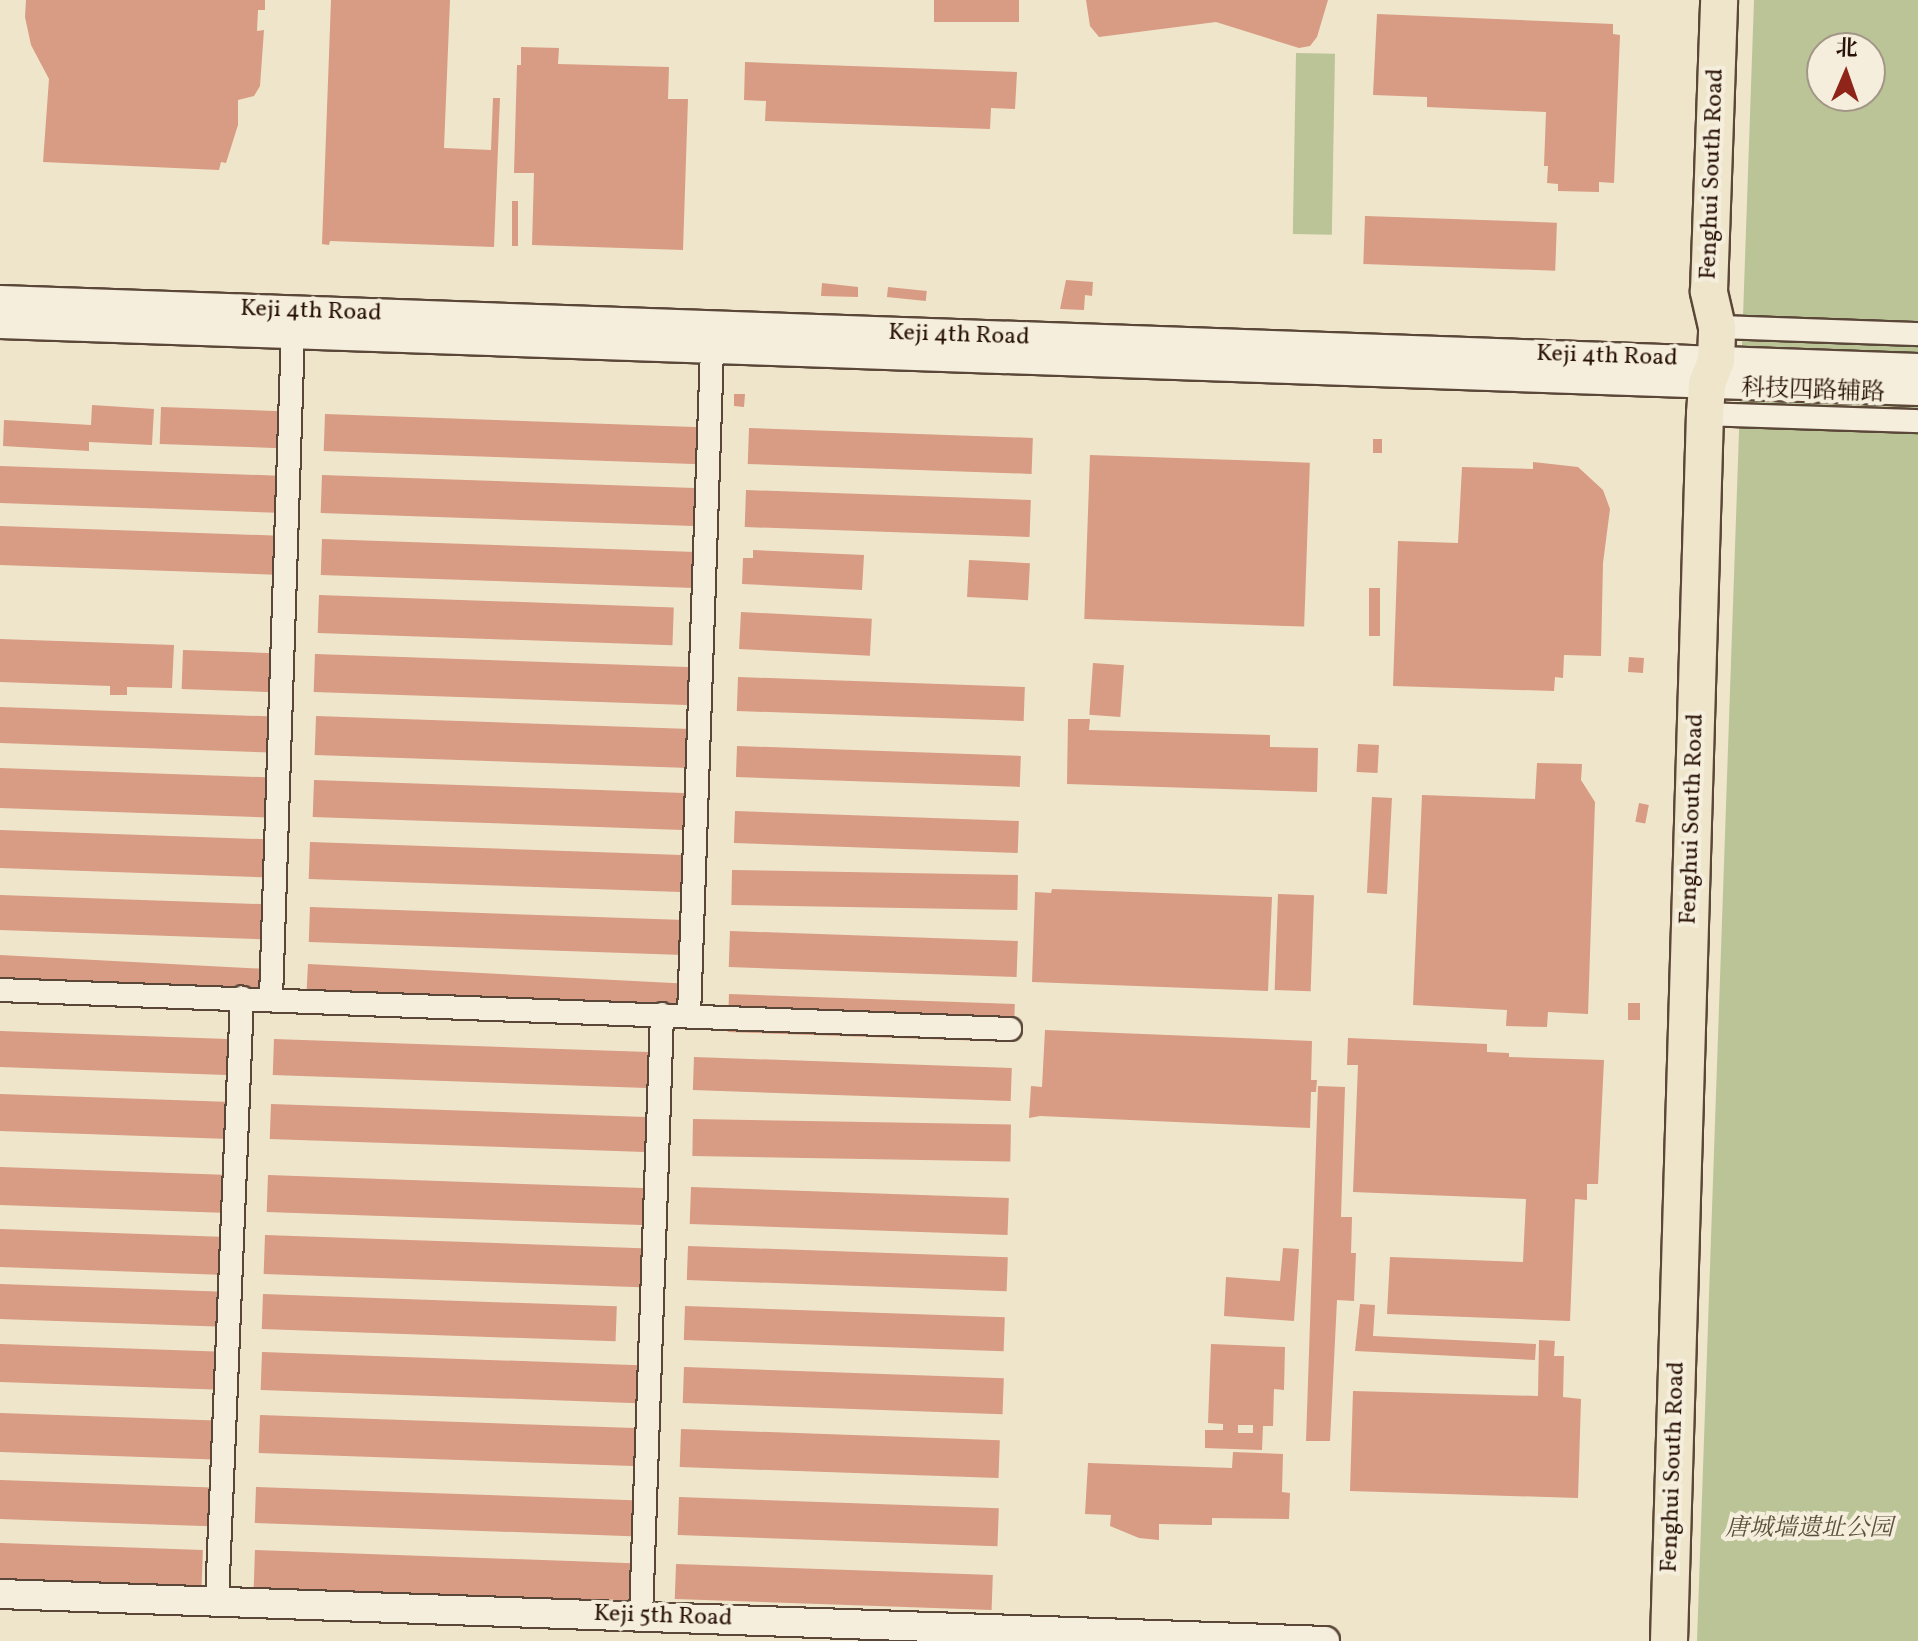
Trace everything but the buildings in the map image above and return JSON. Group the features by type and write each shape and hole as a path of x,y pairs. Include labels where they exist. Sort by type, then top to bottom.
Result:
{"main road":[{"name":"Fenghui South Road","path":"1669,1641 1711,372 1709,291 1719,0"}],"street":[{"name":"Keji 4th Road","path":"0,300 1711,372 1918,391"},
{"name":"Keji 4th Road","path":"0,324 712,349 1711,372 1918,368"},
{"path":"271,998 293,332"},
{"path":"1711,372 1918,334"},
{"path":"689,1015 712,349"},
{"name":"科技四路辅路","path":"1711,372 1918,421"},
{"path":"0,990 271,998 1010,1029"},
{"path":"217,1600 242,998"},
{"path":"641,1616 662,1014"},
{"name":"Keji 5th Road","path":"0,1594 1325,1641"}],"green space":[{"name":"唐城墙遗址公园","path":"1754,0 1918,0 1918,1641 1697,1641"},
{"path":"1296,53 1335,54 1332,235 1293,234"}]}
